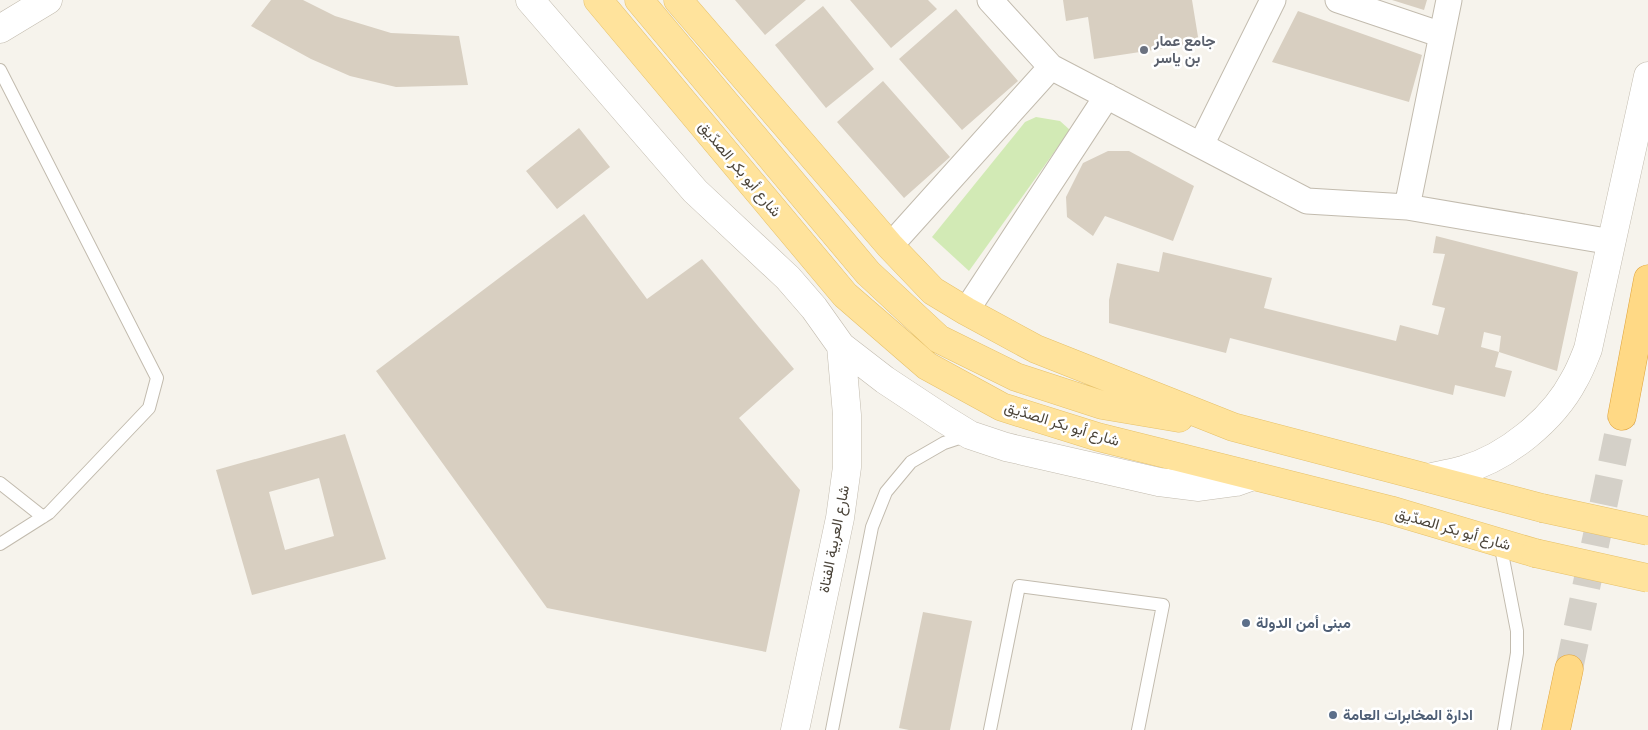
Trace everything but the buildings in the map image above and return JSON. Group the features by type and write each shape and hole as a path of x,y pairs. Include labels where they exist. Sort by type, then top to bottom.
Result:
{"highway":[{"path":"1622,416 1648,279"},
{"path":"1556,730 1569,669"}],"main road":[{"name":"شارع أبو بكر الصدّيق","path":"598,0 845,295 927,366 1002,407 1098,437 1390,510 1536,553 1648,578"},
{"path":"639,0 868,273 939,339 1016,377 1102,405 1232,427 1542,508 1648,531"},
{"path":"678,0 890,246 933,291 1036,349 1232,427"}],"street":[{"path":"0,29 48,0"},
{"path":"530,0 695,191 788,278 814,308 841,346 885,380 970,434 1006,447 1180,485 1199,487 1217,485 1236,482 1253,476"},
{"path":"990,0 1051,66 1307,201 1407,207 1612,242"},
{"path":"1201,145 1273,0"},
{"path":"1338,0 1442,35"},
{"path":"1407,207 1449,0"},
{"path":"890,246 1051,66"},
{"path":"1429,478 1465,470 1498,455 1528,435 1553,410 1574,381 1588,349 1648,76"},
{"path":"966,311 1107,96"},
{"name":"شارع العربية الفتاة","path":"796,730 840,518 847,467 847,415 841,346"}],"lane":[{"path":"0,70 158,378 149,408 49,513 0,544"},
{"path":"832,730 872,527 886,492 911,462 944,443 970,434"},
{"path":"0,483 43,517"},
{"path":"1500,543 1517,631 1517,653 1504,730"},
{"path":"990,730 1019,586 1163,605 1138,730"}],"green space":[{"path":"1036,117 1060,121 1070,130 969,271 932,237 1025,122"}],"tunnel":[{"path":"1569,669 1622,416"}],"place":[{"name":"جامع عمار بن ياسر","path":"1144,50"},
{"name":"مبنى أمن الدولة","path":"1246,623"},
{"name":"ادارة المخابرات العامة","path":"1333,715"}]}
